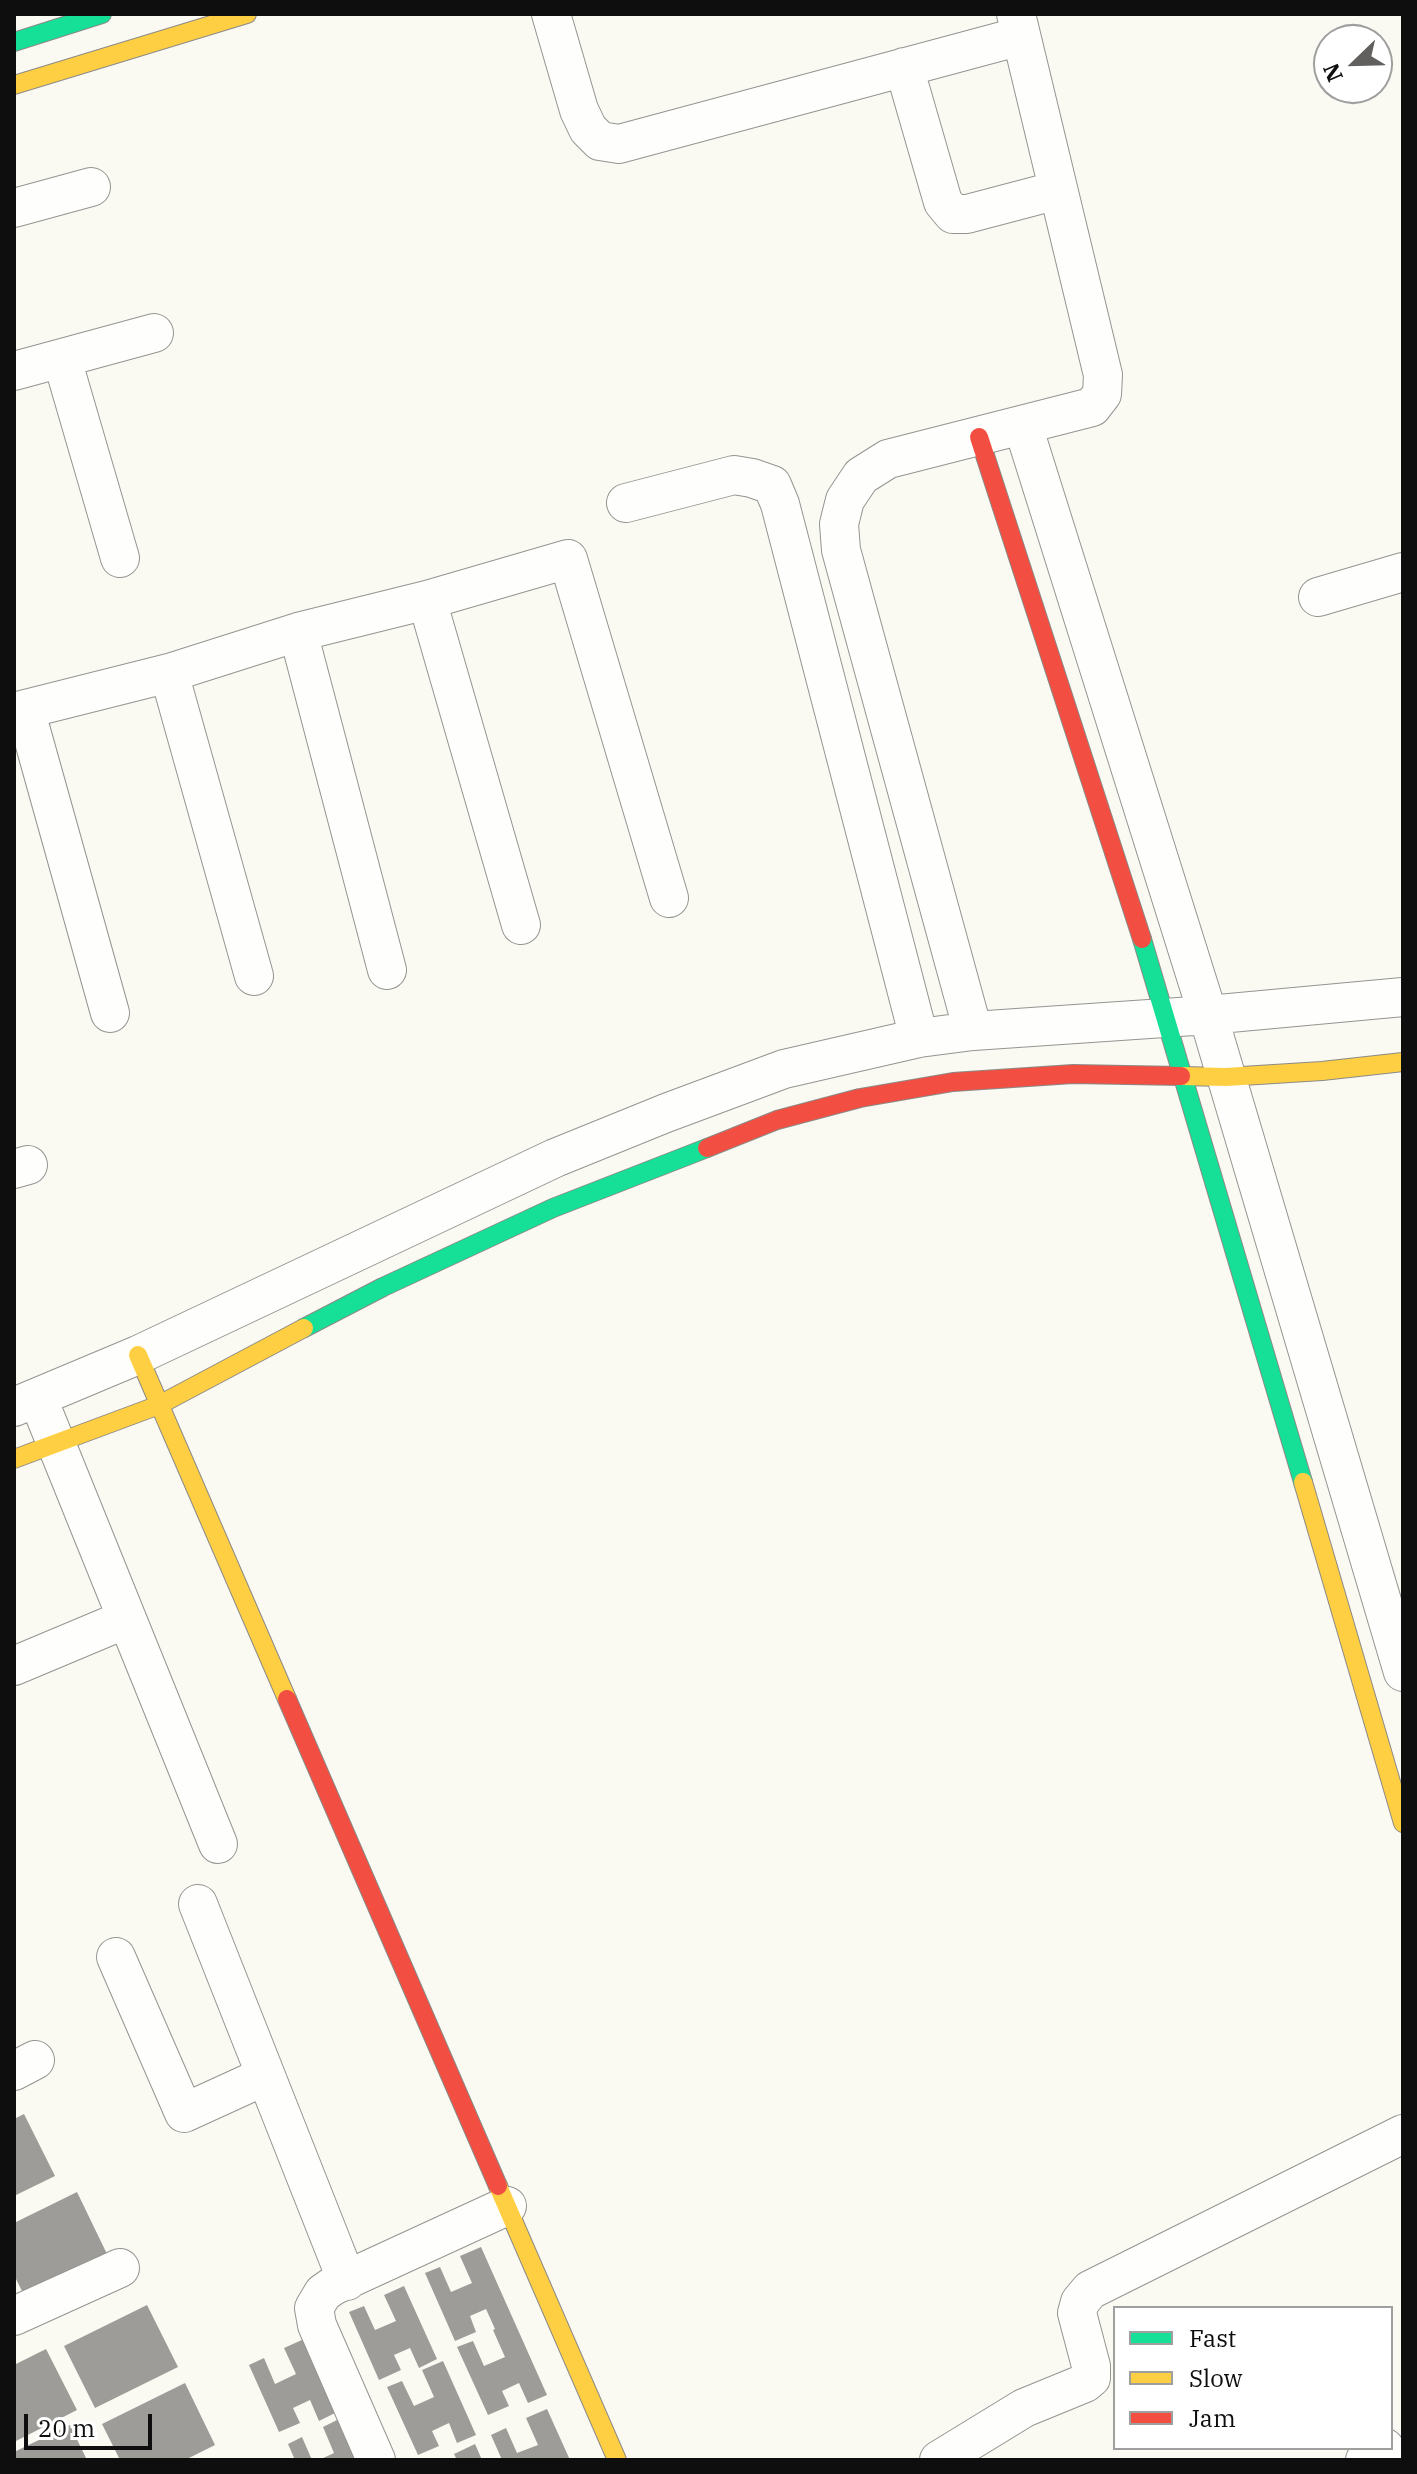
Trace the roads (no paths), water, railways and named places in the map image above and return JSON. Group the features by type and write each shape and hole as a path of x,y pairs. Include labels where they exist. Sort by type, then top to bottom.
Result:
{"main road":[{"path":"14,42 102,14"},
{"path":"14,85 247,14"},
{"path":"979,437 1167,1017 1403,1823"},
{"path":"14,1459 159,1405 383,1287 553,1208 777,1120 860,1098 953,1082 1073,1074 1226,1077 1403,1062"},
{"path":"138,1355 617,2460"}],"street":[{"path":"551,14 579,110 588,129 600,141 619,144 904,67 1018,25 1103,375 1102,394 1092,407 888,459 861,476 845,500 839,524 841,550 973,1031"},
{"path":"904,67 943,202 953,214 967,214 1058,190"},
{"path":"14,208 91,187"},
{"path":"14,371 154,333"},
{"path":"62,359 120,558"},
{"path":"1023,426 1208,1015 1403,1672"},
{"path":"626,503 734,475 772,485 780,504 919,1038"},
{"path":"110,1013 20,711 169,673 298,632 427,600 568,559 669,898"},
{"path":"1318,597 1403,572"},
{"path":"427,600 521,925"},
{"path":"298,632 387,970"},
{"path":"169,673 254,976"},
{"path":"218,1844 55,1444 26,1402 138,1355 555,1158 784,1069 919,1038 973,1031 1208,1015 1403,997"},
{"path":"14,1666 126,1619"},
{"path":"198,1904 347,2281"},
{"path":"116,1957 184,2113 265,2076"},
{"path":"939,2460 1024,2408 1091,2378 1091,2366 1077,2313 1080,2302 1090,2290 1403,2134"},
{"path":"376,2460 317,2325 314,2308 323,2293 507,2206"},
{"path":"14,2316 120,2268"}]}
